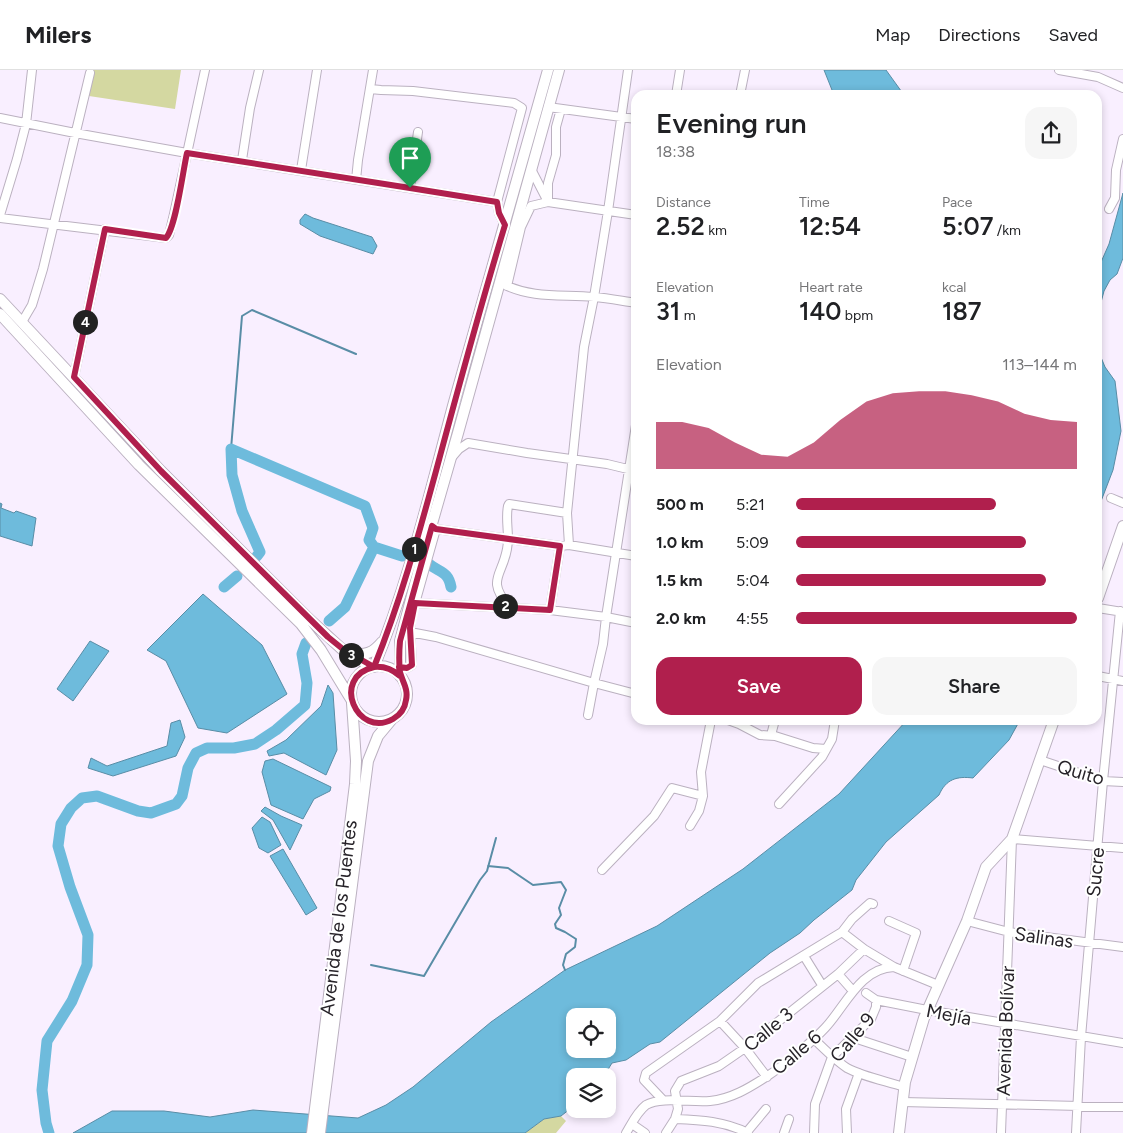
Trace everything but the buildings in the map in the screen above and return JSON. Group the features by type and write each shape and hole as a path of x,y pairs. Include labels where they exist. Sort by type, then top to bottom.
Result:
{"main road":[{"path":"0,314 139,465 301,624 321,650 359,714 371,721 380,722 393,718 404,708 407,698 406,688 399,671 400,641 434,527 449,463 503,284 513,227 548,70"},
{"path":"526,167 548,107 559,70"},
{"path":"374,667 388,633 410,565 483,298 513,227"},
{"path":"0,299 161,471 308,618 344,650 374,667"},
{"path":"1102,586 1123,526"},
{"path":"344,650 358,654 368,653 377,647 388,633"},
{"path":"350,699 356,678 366,670 374,667 399,671"},
{"name":"Avenida de los Puentes","path":"320,1133 323,1074 355,784 356,761 350,699"},
{"name":"Avenida de los Puentes","path":"312,1133 323,1074 368,761 378,736 393,718"},
{"path":"899,1133 904,1087 927,1010 967,921 986,867 1012,839 1052,725"}],"street":[{"path":"32,70 26,124 0,216 166,238 169,234 174,214 205,70"},
{"path":"242,160 258,70"},
{"path":"300,170 317,70"},
{"path":"356,180 373,70"},
{"path":"570,545 567,513 584,348 608,211 628,70"},
{"path":"677,90 680,70"},
{"path":"741,90 745,70"},
{"path":"1059,70 1098,77 1123,88"},
{"path":"22,322 32,304 43,269 90,73"},
{"path":"370,88 413,91 518,104 523,109 497,202 499,213 513,227 531,206 548,202 631,214"},
{"path":"548,107 631,118"},
{"path":"548,202 548,183 556,155 556,127 561,109"},
{"path":"0,118 187,153 242,160 497,202"},
{"path":"410,188 418,132"},
{"path":"1109,208 1115,198 1116,170 1123,139"},
{"path":"403,148 412,175"},
{"path":"507,169 510,166 526,167 548,202"},
{"path":"74,377 105,229"},
{"path":"503,284 523,292 544,296 594,297 631,302"},
{"path":"449,463 459,449 468,444 573,458 631,470"},
{"path":"588,715 603,644 617,553 631,481"},
{"path":"1111,498 1123,503"},
{"path":"509,606 500,596 497,583 498,574 507,549 507,508 509,504 567,513"},
{"path":"399,671 412,665 410,621 434,527 508,540 560,546 570,545 631,555"},
{"path":"550,610 560,546"},
{"path":"415,603 509,606 606,617 631,622"},
{"path":"1102,609 1121,612"},
{"name":"Sucre","path":"1076,1133 1081,1037 1103,781 1121,612"},
{"path":"410,632 436,637 631,693"},
{"path":"1102,677 1123,681"},
{"path":"690,826 703,796 701,772 710,725"},
{"path":"739,725 760,734 771,735 813,748 826,749"},
{"path":"771,735 774,725"},
{"path":"779,804 815,765 832,739 834,725"},
{"name":"Quito","path":"1040,760 1103,781 1123,782"},
{"path":"602,870 654,816 672,788 703,796"},
{"path":"1012,839 1123,848"},
{"name":"Avenida Bolívar","path":"1001,1133 1012,839"},
{"path":"626,1133 636,1116 647,1105 663,1100 644,1080 645,1075 720,1021 758,983 842,932 852,919 872,904"},
{"path":"889,921 916,933 903,971"},
{"name":"Salinas","path":"967,921 1009,932 1123,947"},
{"path":"842,932 864,949 894,967 938,985"},
{"name":"Calle 3","path":"675,1119 678,1109 675,1091 681,1081 719,1066 745,1048 838,974 864,949"},
{"path":"804,956 822,985"},
{"name":"Calle 6","path":"663,1100 677,1102 712,1101 732,1096 767,1077 814,1039 832,1020 853,991 875,971 886,967 894,967"},
{"path":"838,974 853,991"},
{"name":"Mejía","path":"866,993 876,1000 927,1010 1123,1043"},
{"name":"Calle 9","path":"814,1133 815,1104 832,1057 871,1019 876,1007 876,1000"},
{"path":"720,1021 745,1048 767,1077"},
{"path":"851,1037 912,1057"},
{"path":"814,1039 832,1057 847,1067 904,1087"},
{"path":"847,1133 846,1109 860,1073"},
{"path":"902,1102 1123,1107"},
{"path":"666,1133 675,1119 709,1120 724,1123 747,1133 766,1109"},
{"path":"784,1133 789,1119"},
{"path":"632,1124 645,1133"}],"green space":[{"path":"92,70 181,70 175,109 89,96"},
{"path":"561,1116 566,1121 556,1133 525,1133 544,1119"}],"water":[{"path":"824,70 886,70 900,90 832,90"},
{"path":"1123,193 1123,258 1117,274 1110,280 1102,299 1102,260 1109,244"},
{"path":"305,214 372,237 377,246 373,254 320,236 300,224 300,220"},
{"path":"1102,360 1115,381 1121,431 1113,470 1102,499"},
{"path":"0,503 2,504 1,508 36,518 32,546 0,536"},
{"path":"203,594 262,645 287,694 227,733 198,728 166,661 147,650"},
{"path":"90,641 109,651 73,701 57,689"},
{"path":"328,685 333,693 337,750 326,775 284,753 269,756 267,751 286,740 321,706"},
{"path":"180,720 185,737 176,756 113,776 88,768 91,758 107,766 167,746 171,723"},
{"path":"902,725 1017,725 1009,740 973,778 957,778 949,782 939,795 886,842 856,880 852,890 800,933 770,953 660,1042 650,1044 626,1060 612,1063 609,1068 566,1068 566,1112 561,1116 544,1119 525,1133 73,1133 112,1111 164,1111 210,1117 253,1110 358,1118 386,1105 413,1087 491,1022 565,970 657,926 743,869 839,794"},
{"path":"273,759 331,787 330,791 314,799 303,819 271,805 262,772 265,761"},
{"path":"265,807 302,825 290,850 273,820 261,811"},
{"path":"262,817 270,822 281,845 268,853 259,848 252,828"},
{"path":"283,849 317,908 306,915 270,856"}],"waterway":[{"path":"231,449 242,316 252,310 356,354"},
{"path":"257,556 260,552 242,511 232,475 231,449 365,506 373,528 369,540 374,547 402,556"},
{"path":"329,621 345,607 374,547"},
{"path":"429,564 446,575 451,587"},
{"path":"224,587 237,576"},
{"path":"49,1133 42,1090 47,1041 72,1001 87,965 88,935 70,887 58,846 61,824 71,808 82,798 97,796 138,811 151,813 176,804 182,796 188,768 196,753 207,748 234,748 255,744 276,730 305,705 307,683 302,654 306,643"},
{"path":"371,965 424,976 487,871 496,838"},
{"path":"488,866 508,868 533,885 561,882 566,890 559,908 561,915 555,924 556,928 576,939 575,947 566,954 563,965 565,970"}],"route":[{"path":"410,188 242,160 187,153 174,214 169,234 166,238 105,229 74,377 161,471 328,637 352,656 374,667 387,668 400,676 399,667 399,654 400,641 418,569 432,526 436,529 472,535 493,536 508,540 560,546 550,610 509,606 415,603 410,621 412,665 407,668 399,667 400,676 405,684 407,693 406,703 398,716 385,722 376,722 367,720 356,711 352,700 352,688 359,674 374,667 388,633 410,565 483,298 505,225 499,213 497,202 410,188"}]}
